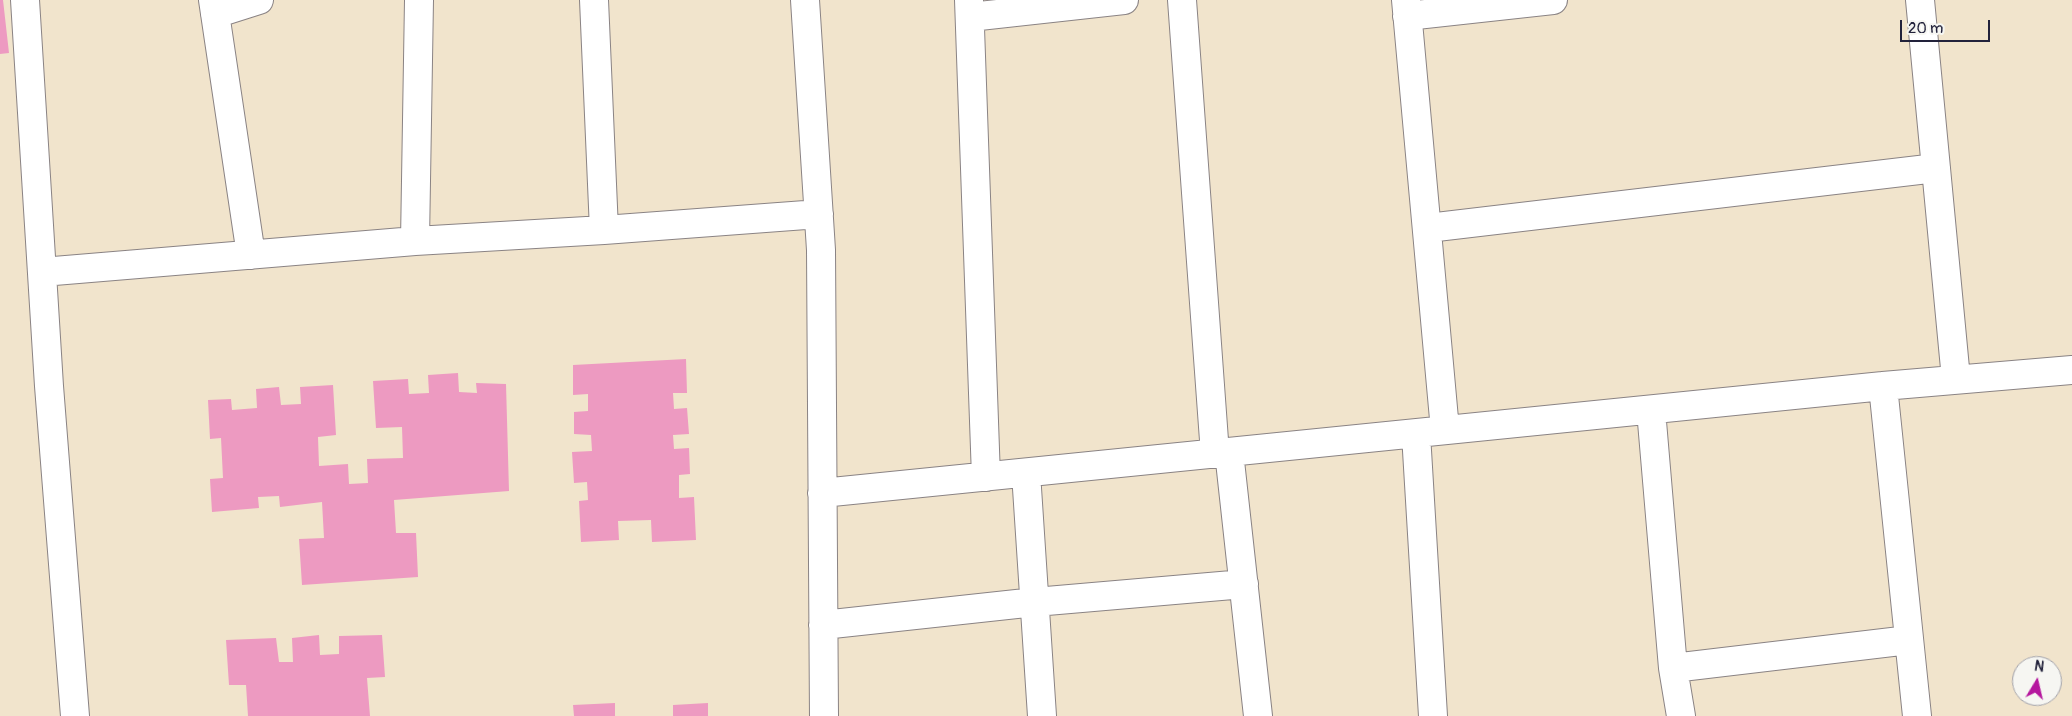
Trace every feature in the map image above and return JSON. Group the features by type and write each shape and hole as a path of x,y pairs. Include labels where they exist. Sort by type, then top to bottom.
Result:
{"street":[{"path":"25,0 49,386 76,716"},
{"path":"251,255 214,7 259,0"},
{"path":"415,241 419,0"},
{"path":"594,0 604,230"},
{"path":"805,0 821,250 824,716"},
{"path":"986,477 969,8 1124,0"},
{"path":"1182,0 1222,453 1244,584 1258,716"},
{"path":"1446,430 1407,8 1553,0"},
{"path":"1920,0 1956,379"},
{"path":"1428,228 1936,168"},
{"path":"42,272 415,241 604,230 819,214"},
{"path":"822,493 1883,386 2072,370"},
{"path":"1883,386 1917,716"},
{"path":"1651,410 1674,668 1682,716"},
{"path":"1416,434 1433,716"},
{"path":"1026,473 1042,716"},
{"path":"823,624 1035,602 1244,584"},
{"path":"1674,668 1909,640"}],"building":[{"path":"0,0 3,0 9,53 0,54"},
{"path":"686,359 687,393 673,393 674,409 687,408 689,434 673,435 674,449 689,448 690,474 679,475 679,498 694,497 696,540 652,542 651,520 618,521 619,540 581,542 579,501 588,500 587,482 574,483 572,452 592,451 591,435 574,434 574,412 588,411 588,394 573,395 573,365"},
{"path":"458,373 459,392 477,393 476,383 506,384 509,491 394,500 396,533 416,533 418,577 302,585 299,539 324,538 322,502 280,507 279,496 258,497 259,508 212,512 210,479 223,478 221,438 210,439 208,400 231,399 232,410 257,408 256,389 279,387 281,405 301,404 300,387 333,385 336,435 318,437 319,466 348,464 349,484 368,483 367,459 403,458 402,427 376,428 373,381 408,379 409,394 429,393 428,375"},
{"path":"319,635 320,655 339,654 339,636 382,635 385,677 367,678 370,716 248,716 246,685 229,685 226,640 276,638 279,662 293,662 292,638"},
{"path":"615,703 615,716 574,716 573,705"},
{"path":"708,703 708,716 673,716 673,705"}]}
